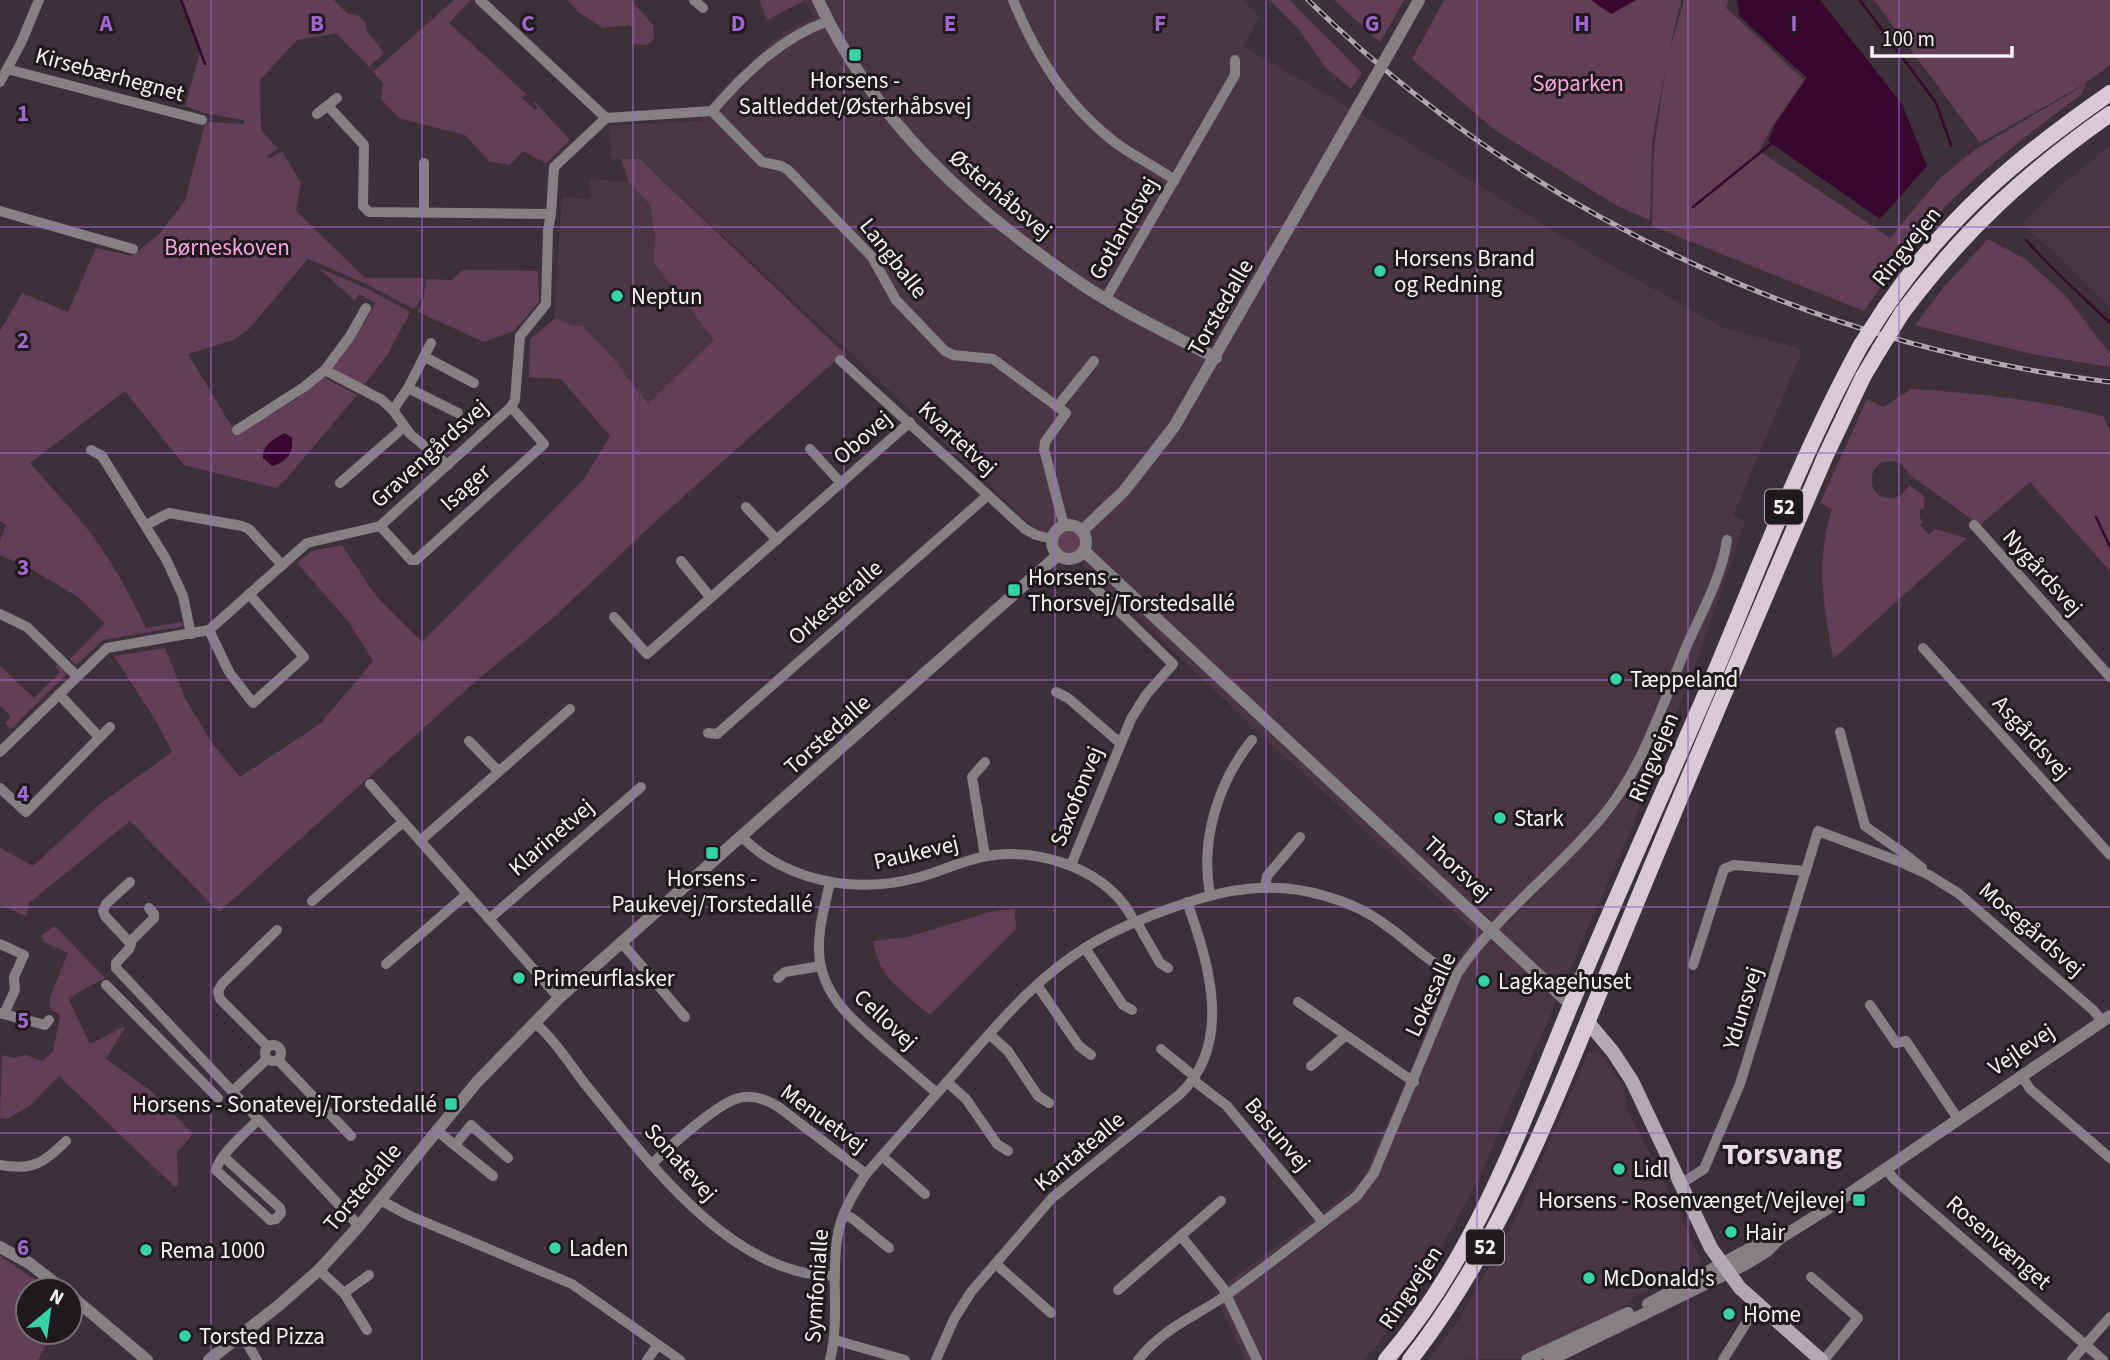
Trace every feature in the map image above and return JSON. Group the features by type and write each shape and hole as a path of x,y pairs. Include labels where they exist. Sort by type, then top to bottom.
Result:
{"main road":[{"name":"Ringvejen","path":"1399,1358 1472,1234 1505,1165 1808,451 1836,390 1861,345 1916,265 1976,198 2022,158 2110,93"},
{"name":"Ringvejen","path":"1399,1358 1462,1286 1500,1218 1587,1021 1825,457 1863,377 1902,313 1934,271 1992,208 2041,165 2110,114"},
{"name":"Thorsvej","path":"1571,1005 1613,1052 1632,1080 1711,1248 1725,1269 1758,1304 1823,1360"}],"street":[{"name":"Kirsebærhegnet","path":"0,82 39,0"},
{"path":"480,0 606,118 712,111 726,94 787,40 828,21"},
{"path":"694,0 703,8"},
{"name":"Østerhåbsvej","path":"818,0 873,94 926,159 1015,236 1081,284 1216,358"},
{"name":"Gotlandsvej","path":"1013,0 1037,52 1077,107 1119,145 1175,180"},
{"name":"Torstedalle","path":"1082,531 1124,491 1160,447 1216,358 1419,0"},
{"name":"Gotlandsvej","path":"1106,298 1235,75 1235,60"},
{"name":"Kirsebærhegnet","path":"7,69 202,120"},
{"path":"317,114 337,98"},
{"path":"328,106 364,145 363,206 369,212 551,214"},
{"name":"Langballe","path":"712,111 762,162 788,170 872,257 896,300 945,351 953,355 993,359 1057,407"},
{"name":"Gravengårdsvej","path":"77,676 107,648 209,630 307,543 380,526 511,407 520,336 547,304 548,230 554,167 606,118"},
{"path":"424,163 424,212"},
{"path":"0,211 133,249"},
{"path":"237,430 325,370 366,308"},
{"path":"393,410 408,388 431,343"},
{"path":"425,357 474,383"},
{"name":"Kvartetvej","path":"840,360 1025,529 1052,539"},
{"path":"1064,526 1044,449 1045,442 1066,414 1057,407 1094,360"},
{"path":"325,370 377,397 393,410 418,442 447,465"},
{"path":"408,388 458,414"},
{"name":"Isager","path":"380,526 411,560 416,560 544,444 511,407"},
{"name":"Obovej","path":"614,617 647,654 910,422"},
{"path":"340,483 404,427"},
{"name":"Obovej","path":"810,449 841,483"},
{"path":"91,450 102,456 166,559 183,596 191,634"},
{"name":"Orkesteralle","path":"708,733 717,734 988,495"},
{"path":"746,506 776,540"},
{"path":"146,525 169,513 242,526 249,529 282,565"},
{"path":"1073,525 1082,531 1086,541 1084,551 1072,559 1058,555 1052,545 1057,530 1073,525"},
{"name":"Nygårdsvej","path":"1974,526 2110,677"},
{"name":"Lokesalle","path":"1138,1360 1151,1343 1166,1331 1226,1295 1357,1196 1374,1173 1457,974 1492,931 1594,826 1621,790 1646,743 1712,589 1727,540"},
{"name":"Thorsvej","path":"1084,551 1571,1005"},
{"name":"Torstedalle","path":"209,1360 319,1270 359,1226 477,1082 559,998 1058,555"},
{"path":"681,561 710,597"},
{"name":"Saxofonvej","path":"1070,865 1120,743 1138,708 1173,664 1088,581"},
{"path":"209,630 229,672 253,703 304,657 249,594"},
{"path":"0,614 27,627 77,676 0,751"},
{"name":"Asgårdsvej","path":"1923,648 2110,855"},
{"name":"Saxofonvej","path":"1056,692 1068,698 1120,743"},
{"path":"59,694 99,737"},
{"path":"420,841 569,709"},
{"path":"0,788 26,812 110,727"},
{"name":"Mosegårdsvej","path":"1840,732 1864,827 1966,898 2106,1019"},
{"path":"1210,894 1208,851 1217,806 1237,761 1252,740"},
{"path":"470,741 498,771"},
{"name":"Paukevej","path":"985,762 972,777 985,856"},
{"path":"370,784 559,998"},
{"name":"Klarinetvej","path":"489,919 641,786"},
{"path":"312,901 403,821"},
{"name":"Mosegårdsvej","path":"1818,831 1929,874"},
{"name":"Ydunsvej","path":"1682,1183 1704,1169 1740,1084 1818,831"},
{"name":"Paukevej","path":"742,837 772,860 792,870 830,882 866,886 902,882 985,856 1025,854 1070,865 1088,874 1109,890 1135,921"},
{"path":"1265,887 1267,876 1300,837"},
{"path":"1693,965 1724,869 1734,865 1806,871"},
{"path":"130,882 106,904 103,911 130,942"},
{"name":"Cellovej","path":"830,882 820,933 821,966 832,995 846,1014 937,1093"},
{"name":"Symfonialle","path":"830,1360 835,1340 834,1276 837,1239 854,1192 866,1174 1010,1009 1085,948 1135,921 1210,894 1265,887 1305,891 1346,904 1385,924 1430,958 1457,974"},
{"path":"386,964 467,894"},
{"name":"Kantatealle","path":"936,1360 945,1336 963,1303 1052,1198 1179,1095 1194,1079 1209,1048 1213,1018 1203,954 1187,902"},
{"path":"149,908 154,918 130,942 129,949 115,966 359,1226"},
{"path":"1135,921 1160,963 1168,968"},
{"path":"232,1092 281,1055 280,1049 275,1045 268,1047 220,999 218,991 277,930"},
{"path":"622,943 685,1017"},
{"path":"0,944 24,955 15,977 15,990 2,1013 45,1025 49,1020"},
{"path":"1085,948 1123,1005 1132,1010"},
{"path":"778,978 785,972 821,966"},
{"path":"106,985 218,1098"},
{"path":"1037,985 1079,1046 1091,1055"},
{"path":"126,1004 139,992"},
{"path":"1297,1002 1414,1082"},
{"path":"1870,1005 1896,1043 1906,1041 1958,1119"},
{"name":"Vejlevej","path":"1527,1360 1767,1251 1779,1239 2106,1019"},
{"path":"155,1033 166,1021"},
{"name":"Sonatevej","path":"534,1022 696,1211 734,1241 793,1271 834,1276"},
{"path":"989,1034 1008,1051 1038,1096 1049,1103"},
{"path":"1311,1066 1345,1036"},
{"path":"1161,1049 1194,1079"},
{"path":"273,1060 351,1136"},
{"path":"202,1082 212,1071"},
{"path":"2021,1076 2030,1088 2110,1158"},
{"name":"Basunvej","path":"1194,1079 1227,1106 1324,1222"},
{"path":"947,1082 966,1099 997,1144 1008,1151"},
{"name":"Menuetvej","path":"653,1163 722,1106 740,1098 751,1097 771,1102 780,1108 866,1174"},
{"path":"224,1157 281,1210 276,1219 270,1220 216,1170 217,1164 258,1120"},
{"path":"455,1145 471,1125 508,1158"},
{"path":"436,1130 493,1176"},
{"path":"0,1165 20,1168 36,1165 66,1141"},
{"path":"882,1156 925,1194"},
{"name":"Rosenvænget","path":"1886,1169 1904,1188 2103,1360"},
{"path":"238,1190 248,1179"},
{"path":"380,1200 408,1215 572,1284 680,1360"},
{"path":"1118,1290 1221,1201"},
{"name":"Symfonialle","path":"844,1214 889,1248"},
{"path":"1181,1236 1220,1283 1257,1360"},
{"path":"0,1247 46,1276"},
{"path":"996,1264 1051,1313"},
{"name":"Vejlevej","path":"1550,1360 1725,1269"},
{"path":"319,1270 344,1293 367,1330"},
{"path":"344,1293 369,1275"},
{"path":"1811,1277 1858,1318 1823,1360"},
{"path":"1723,1360 1758,1304"},
{"path":"84,1307 147,1360"},
{"path":"2072,1360 2110,1317"},
{"path":"242,1335 257,1360"},
{"path":"835,1340 905,1360"},
{"path":"647,1360 658,1345"}],"shaded area":[{"path":"805,0 1242,0 1259,17 1243,47 1366,117 1592,254 1723,328 1802,351 1733,516 1745,521 1695,667 1633,825 1476,1185 1423,1280 1364,1360 1246,1360 1214,1293 1361,1181 1412,1069 1444,981 1454,963 1478,934 1084,567 1070,545 1033,527 641,160 611,159 609,126 702,121 701,114 723,88 780,34 814,17"},
{"path":"1591,0 1636,0 1611,14"},
{"path":"1737,0 1820,0 1902,104 1927,166 1880,219 1768,141 1776,123 1807,78 1739,16"},
{"path":"2110,146 2110,307 2023,223 2063,184"},
{"name":"Neptun","path":"590,179 629,182 650,205 655,235 654,263 714,338 648,404 570,326 554,317 562,197 590,199"},
{"path":"285,433 292,438 291,452 282,462 272,466 263,458 265,449 270,442"},
{"path":"1598,1051 1623,1086 1627,1109 1701,1260 1698,1266 1634,1297 1566,1358 1430,1360 1460,1318 1495,1257 1521,1207 1589,1052"}],"green space":[{"name":"Børneskoven","path":"183,0 334,0 347,13 359,16 365,22 367,31 384,53 369,67 336,33 297,40 260,80 261,130 278,149 267,156 269,158 282,152 301,182 296,211 365,278 423,278 422,297 414,309 362,282 308,259 248,330 233,340 188,354 237,435 298,398 323,377 357,395 276,488 184,465 125,391 30,463 79,518 102,549 146,628 182,622 184,626 103,640 76,665 70,659 105,623 78,597 33,570 0,555 0,541 6,525 0,521 0,331 22,293 68,312 96,248 132,256 158,235 185,201 205,124 244,124 244,120 204,113 185,106 201,49"},
{"path":"454,0 471,0 449,23 526,94 522,98 536,110 538,108 533,103 535,102 570,140 546,163 523,151 510,165 489,161 465,135 399,118 381,99 383,83 373,72"},
{"path":"568,0 631,0 653,25 654,39 647,45 632,44 632,27 629,25 603,28 577,11"},
{"path":"759,0 804,0 804,1 767,20"},
{"path":"1270,0 1290,0 1362,73 1351,89 1325,67 1300,31"},
{"path":"1334,0 1404,0 1380,42"},
{"name":"Søparken","path":"1444,0 1681,0 1669,53 1684,0 1729,0 1726,8 1804,80 1771,128 1759,151 1890,238 1941,177 1976,149 2086,84 2082,94 1998,159 1939,213 1914,242 1864,311 1652,226 1654,149 1666,66 1652,142 1650,220 1619,207 1495,130 1412,59"},
{"path":"1874,0 2110,0 2110,65 2083,85 1980,143"},
{"path":"621,159 640,159 844,353 655,522 553,618 477,680 219,912 130,821 29,903 26,916 0,905 0,848 33,866 101,803 172,752 156,721 114,656 165,648 185,698 211,742 240,777 320,724 373,661 348,621 297,563 312,551 342,545 376,596 422,642 584,479 610,436 561,379 529,377 530,339 556,318 572,326 582,326 607,351 648,404 714,339 654,263 655,235 650,205 629,182"},
{"path":"1988,239 2025,259 2065,295 2110,354 2109,367 2032,354 1915,325 1944,287"},
{"path":"319,268 368,289 410,312 387,356 363,386 336,373 333,365 361,323 364,324 375,303 359,294 355,301"},
{"path":"462,270 538,271 539,302 514,331 484,342 418,312 424,297 426,279 452,280"},
{"path":"1912,389 2008,398 2103,416 2110,431 2110,571 2030,482 1980,525 1910,475 1900,463 1889,461 1875,469 1872,485 1875,492 1882,497 1894,498 1902,494 1909,485 1924,496 1924,509 1920,510 1923,522 1920,525 1929,534 1935,529 1967,538 1833,659 1824,602 1822,566 1832,509 1820,503 1867,399 1883,407"},
{"path":"1069,529 1080,536 1081,541 1074,552 1069,553 1058,546 1057,541 1064,530"},
{"path":"59,663 68,673 11,729 5,723 11,717 0,705 0,666 34,698 60,672 55,666"},
{"path":"1015,909 1016,929 930,1015 894,983 880,965 873,941 908,937 990,912"},
{"path":"55,926 105,978 68,998 90,1044 125,1028 106,1059 151,1091 193,1134 177,1152 178,1186 174,1186 59,1076 30,1106 7,1119 0,1118 2,1055 15,1058 26,1055 42,1061 53,1052 60,1016 50,1008 50,997 68,953 44,942 42,935"},
{"path":"0,1256 30,1276 14,1276 14,1346 46,1346 38,1360 0,1360"}],"waterway":[{"path":"181,0 205,64"},
{"path":"1860,0 1936,103 1951,145"},
{"path":"1693,207 1772,143"},
{"path":"2026,240 2110,323"},
{"path":"2096,517 2110,547"}],"railway":[{"path":"1308,0 1392,76 1482,144 1578,204 1678,257 1782,301 1889,337 1999,364 2110,382"}],"place":[{"name":"Horsens - Saltleddet/Østerhåbsvej","path":"855,55"},
{"name":"Horsens Brand og Redning","path":"1380,271"},
{"name":"Neptun","path":"617,296"},
{"name":"Horsens - Thorsvej/Torstedsallé","path":"1014,590"},
{"name":"Tæppeland","path":"1616,679"},
{"name":"Stark","path":"1500,818"},
{"name":"Horsens - Paukevej/Torstedallé","path":"712,853"},
{"name":"Primeurflasker","path":"519,978"},
{"name":"Lagkagehuset","path":"1484,981"},
{"name":"Horsens - Sonatevej/Torstedallé","path":"451,1104"},
{"name":"Lidl","path":"1619,1169"},
{"name":"Horsens - Rosenvænget/Vejlevej","path":"1859,1200"},
{"name":"Hair","path":"1731,1232"},
{"name":"Laden","path":"555,1248"},
{"name":"Rema 1000","path":"146,1250"},
{"name":"McDonald's","path":"1589,1278"},
{"name":"Home","path":"1729,1314"},
{"name":"Torsted Pizza","path":"185,1336"}],"district":[{"name":"Torsvang","path":"1782,1154"}]}
